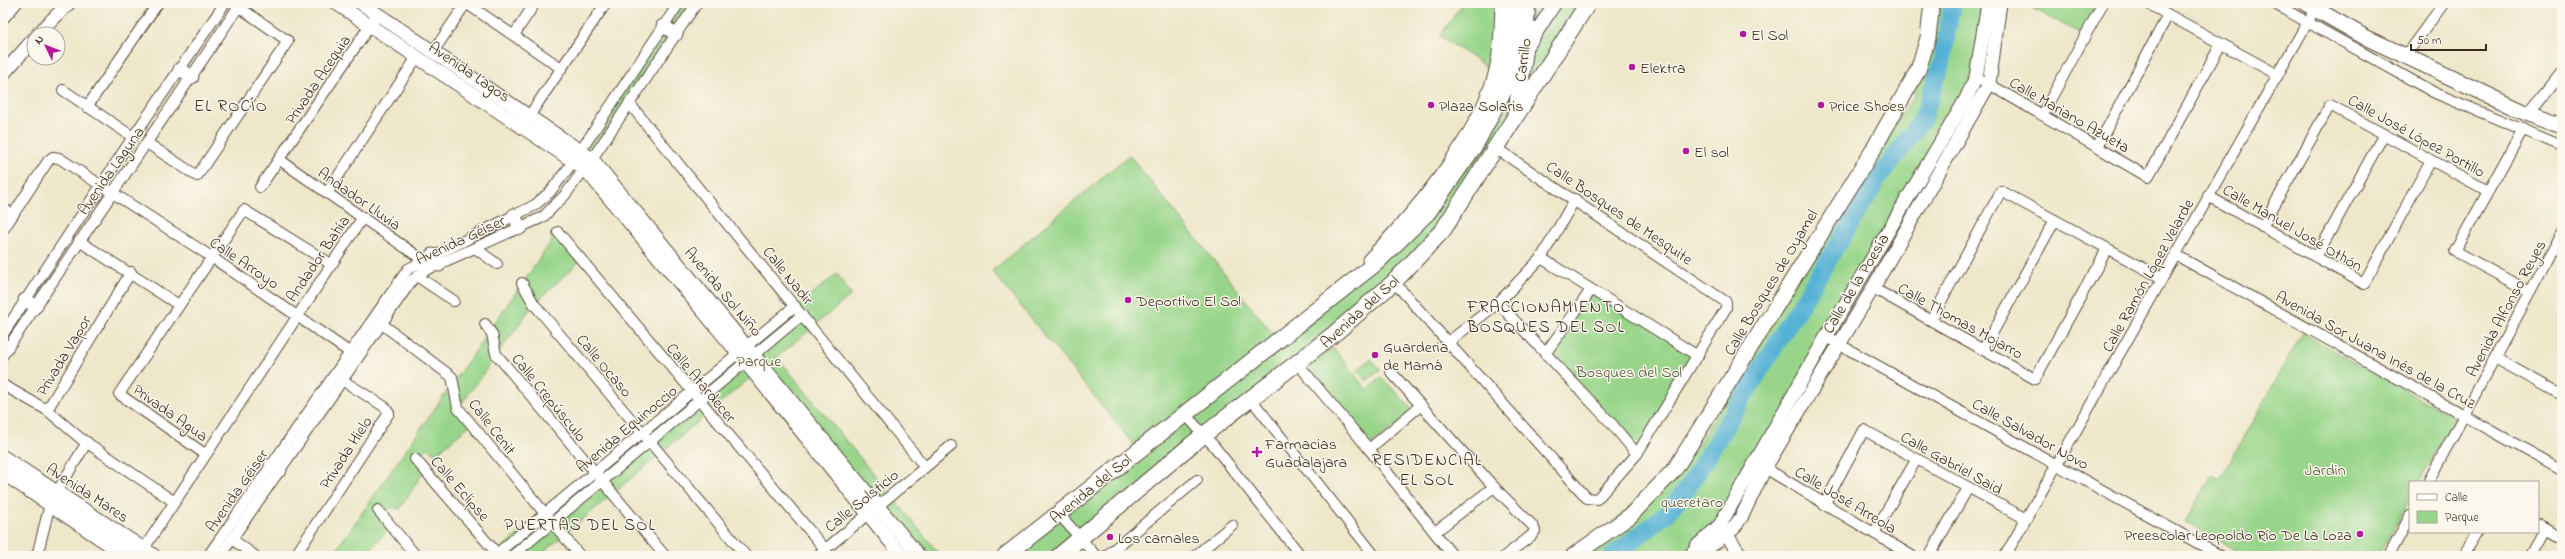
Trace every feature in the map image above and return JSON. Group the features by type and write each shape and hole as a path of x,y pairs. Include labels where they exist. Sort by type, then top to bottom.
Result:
{"main road":[{"name":"Avenida del Sol","path":"1005,556 1344,286 1376,263 1428,212 1475,145 1504,90 1511,57 1516,3"},
{"name":"Carrillo","path":"1516,116 1525,50 1527,3"},
{"name":"Avenida del Sol","path":"1059,556 1204,436 1298,364 1394,282 1443,230 1497,149 1516,116 1588,3"},
{"name":"Calle Bosques de Oyamel","path":"1573,556 1630,516 1675,469 1873,150 1918,70 1928,38 1932,3"},
{"path":"2310,6 2363,36 2528,114 2562,126"},
{"name":"Avenida Mares","path":"3,458 53,498"},
{"name":"Avenida Mares","path":"3,472 53,498 100,528 148,553"},
{"name":"Avenida Mares","path":"100,528 128,556"}],"street":[{"path":"3,18 17,3"},
{"path":"46,26 69,3"},
{"path":"87,107 158,3"},
{"name":"Avenida Laguna","path":"3,355 30,303 100,186 225,3"},
{"name":"Avenida Lagos","path":"336,3 417,57 529,116 580,150 588,164"},
{"name":"Avenida Lagos","path":"361,3 433,52 470,84 573,162 588,164"},
{"path":"433,52 466,3 561,68"},
{"path":"514,35 535,3"},
{"path":"529,116 606,3"},
{"name":"Avenida Géiser","path":"208,556 342,380 354,356 382,324 417,276 431,260 535,205 550,192 573,162 679,3"},
{"name":"Avenida Géiser","path":"220,556 276,467 354,356 408,268 476,248 543,217 565,195 588,164 697,3"},
{"name":"Avenida del Sol","path":"1344,286 1423,199 1483,108 1494,80 1500,44 1502,3"},
{"path":"1525,50 1555,3"},
{"name":"Calle de la Poesía","path":"1724,530 1826,337 1966,99 1976,77 1988,3"},
{"name":"Calle de la Poesía","path":"1696,554 1742,516 1765,468 1873,288 1989,84 2000,3"},
{"path":"2042,115 2103,3"},
{"path":"2147,3 2278,75"},
{"path":"2273,3 2435,93 2562,146"},
{"path":"2405,56 2444,3"},
{"path":"147,143 197,176 288,41 240,5"},
{"name":"Avenida Laguna","path":"5,327 30,303 79,241 240,5"},
{"name":"Calle Ramón López Velarde","path":"2005,556 2307,23 2310,6"},
{"name":"Privada Acequia","path":"260,187 280,160 377,14"},
{"path":"2097,147 2168,15"},
{"path":"663,26 676,34"},
{"name":"Calle Mariano Azueta","path":"1976,77 2148,176 2222,44"},
{"path":"3,74 26,48"},
{"path":"326,192 417,57"},
{"path":"180,69 192,77"},
{"path":"2528,114 2562,72"},
{"path":"63,90 133,137"},
{"name":"Calle Nadir","path":"629,103 926,467"},
{"name":"Calle José López Portillo","path":"2262,227 2330,106 2384,134 2488,192"},
{"path":"2523,129 2455,251 2530,292"},
{"path":"2316,257 2384,134"},
{"name":"Calle Bosques de Mesquite","path":"1497,149 1575,199 1726,302 1726,308 1698,356"},
{"name":"Calle Arroyo","path":"13,215 53,157 59,158 112,194 210,256 354,356"},
{"name":"Andador Lluvia","path":"280,160 363,217 431,260"},
{"name":"Calle Manuel José Othón","path":"2208,196 2364,284 2431,160"},
{"name":"Avenida Sol Niño","path":"588,164 873,510 919,556"},
{"path":"1931,320 2001,191 2162,278"},
{"path":"1447,343 1498,303 1541,258 1575,199"},
{"path":"3,208 13,215 3,230"},
{"name":"Privada Agua","path":"297,315 205,454 119,394 210,256 244,210 331,264"},
{"path":"514,215 520,228"},
{"name":"Andador Bahía","path":"297,315 363,217"},
{"path":"1983,350 2055,220"},
{"name":"Calle Atardecer","path":"558,232 691,393 825,549"},
{"name":"Avenida Alfonso Reyes","path":"2429,481 2562,233"},
{"path":"79,241 131,272 179,305"},
{"path":"476,248 497,264"},
{"name":"Calle Thomas Mojarro","path":"1873,288 2035,379 2108,249"},
{"name":"Avenida Sor Juana Inés de la Cruz","path":"2176,255 2562,470"},
{"path":"1394,282 1587,498 1594,500 1600,496 1637,454 1698,356 1541,258"},
{"name":"Privada Vapor","path":"3,385 47,410 131,272"},
{"path":"417,276 454,301"},
{"name":"Calle Ocaso","path":"522,283 534,304 746,556"},
{"path":"1544,354 1591,290"},
{"path":"1498,303 1544,354 1611,423 1637,454"},
{"name":"Avenida Equinoccio","path":"512,556 602,483 698,401 795,306"},
{"name":"Avenida Equinoccio","path":"497,555 691,393 802,315"},
{"name":"Calle Cenit","path":"382,324 452,377 458,408 580,556"},
{"name":"Calle Crepúsculo","path":"485,324 492,334 496,354 602,483 665,556"},
{"name":"Calle Salvador Novo","path":"1826,337 2221,556"},
{"path":"2495,358 2560,390"},
{"path":"1298,364 1369,449 1435,532 1452,556"},
{"path":"1391,372 1494,487 1532,526 1535,531 1505,556"},
{"name":"Privada Hielo","path":"295,556 389,412 385,407 342,380"},
{"path":"1251,399 1375,556"},
{"path":"1369,449 1420,406"},
{"path":"47,410 87,442 173,501"},
{"path":"1184,413 1301,556"},
{"name":"Calle Gabriel Said","path":"1824,505 1864,430 1916,460 2026,519"},
{"path":"37,556 53,498 87,442"},
{"name":"Calle Solsticio","path":"817,556 951,446"},
{"path":"148,553 173,501 205,454"},
{"name":"Calle Eclipse","path":"415,459 497,555"},
{"path":"1874,533 1916,460"},
{"name":"Calle José Arreola","path":"1765,468 1824,505 1912,556"},
{"path":"1106,556 1197,480"},
{"path":"1435,532 1494,487"},
{"path":"1929,556 1968,488"},
{"path":"378,510 416,556"},
{"name":"Avenida Sol Niño","path":"873,510 902,556"},
{"path":"1058,513 1096,556"},
{"path":"2388,556 2409,518"},
{"path":"1194,556 1232,525"},
{"path":"2530,556 2542,527 2562,539"},
{"path":"1724,530 1734,546 1744,556"},
{"path":"2464,556 2477,533"},
{"path":"232,539 255,556"}],"green space":[{"name":"Parque","path":"336,3 361,3 563,139 745,348 837,274 851,295 777,357 941,556 902,556 751,377 539,556 492,556 738,353 585,169"},
{"path":"684,3 691,3 593,150 587,146"},
{"path":"1463,3 1531,3 1532,19 1544,3 1586,3 1513,121 1402,270 1051,556 1017,556 1141,454 992,271 1129,155 1277,339 1392,247 1458,148 1492,71 1440,36"},
{"name":"queretaro","path":"1931,3 1988,3 1979,61 1952,121 1720,525 1677,556 1575,556 1696,448 1849,187 1914,97"},
{"path":"2023,3 2082,3 2098,12 2085,36"},
{"path":"558,232 581,260 534,304 458,408 471,424 436,454 428,448 416,458 425,469 400,509 391,507 382,515 389,528 365,556 356,556 350,553 347,556 332,556"},
{"name":"Bosques del Sol","path":"1591,290 1698,356 1637,454 1545,354"},
{"name":"Jardin","path":"2302,333 2455,418 2420,481 2409,481 2409,501 2378,556 2247,556 2185,522 2212,475 2220,479"},
{"path":"1333,348 1368,391 1381,377 1414,411 1370,446 1310,367"},
{"path":"1371,359 1381,370 1366,381 1357,370"}],"waterway":[{"path":"1613,556 1665,515 1686,490 1878,179 1922,120 1942,63 1952,3"}],"place":[{"name":"El Sol","path":"1743,34"},
{"name":"Elektra","path":"1632,67"},
{"name":"Plaza Solaris","path":"1431,105"},
{"name":"Price Shoes","path":"1821,105"},
{"name":"El sol","path":"1686,151"},
{"name":"Deportivo El Sol","path":"1128,300"},
{"name":"Guarderia de Mamá","path":"1375,355"},
{"name":"Farmacias Guadalajara","path":"1257,452"},
{"name":"Preescolar Leopoldo Río De La Loza","path":"2360,534"},
{"name":"Los carnales","path":"1110,537"}],"district":[{"name":"EL ROCÍO","path":"231,105"},
{"name":"FRACCIONAMIENTO BOSQUES DEL SOL","path":"1546,316"},
{"name":"RESIDENCIAL EL SOL","path":"1427,469"},
{"name":"PUERTAS DEL SOL","path":"580,524"}]}
